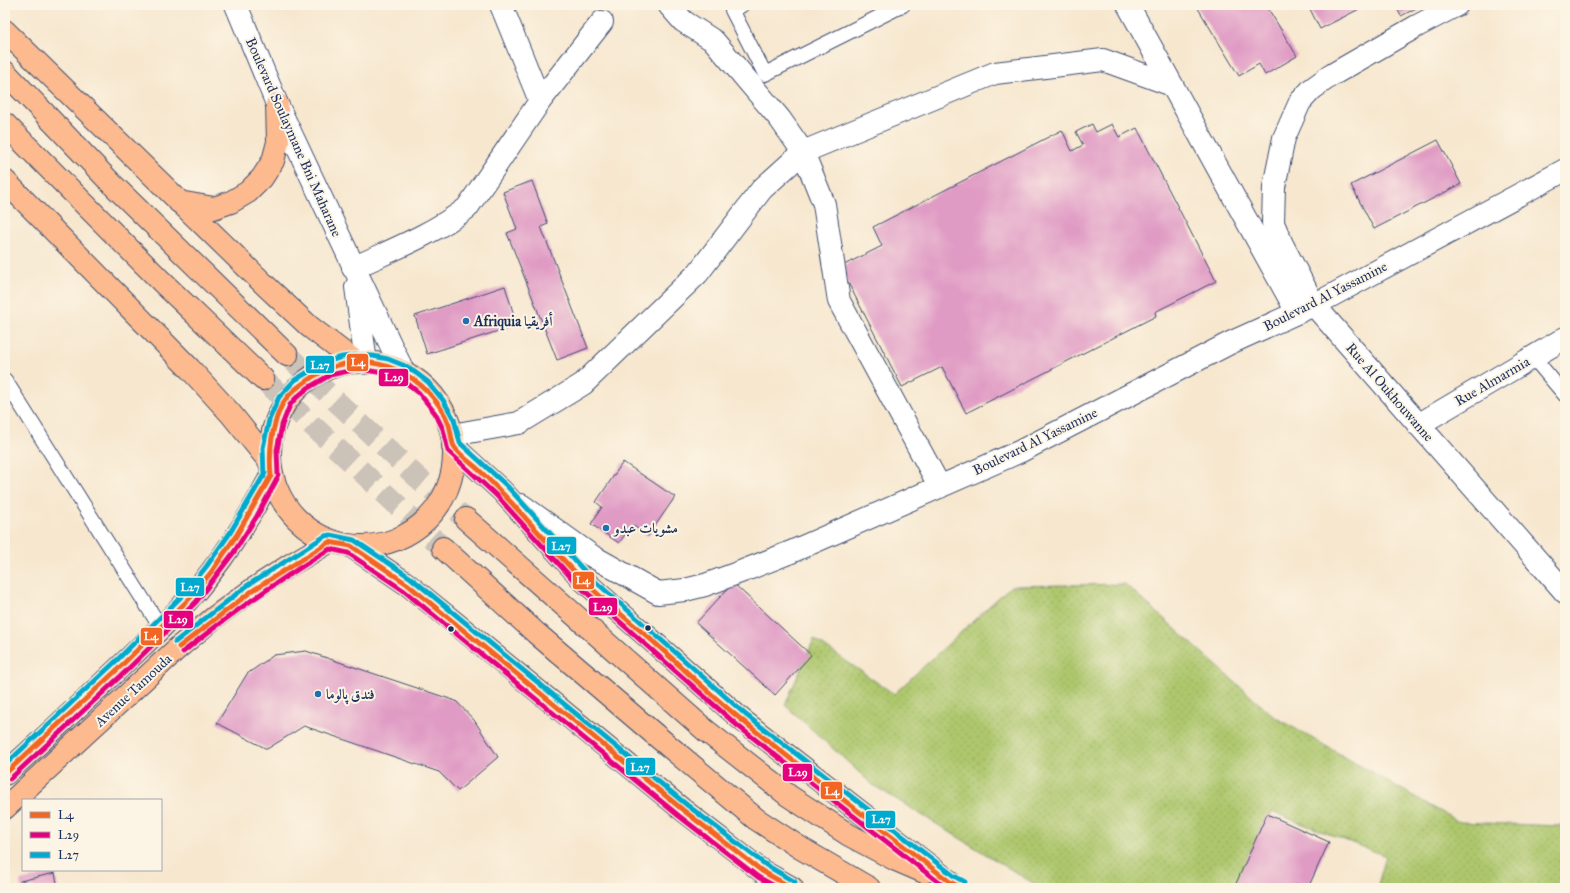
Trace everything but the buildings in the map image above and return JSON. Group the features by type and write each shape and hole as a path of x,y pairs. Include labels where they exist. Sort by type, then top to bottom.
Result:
{"highway":[{"path":"5,31 179,202 310,327 361,362"},
{"path":"5,72 112,184 287,355"},
{"path":"179,202 214,208 231,202 248,192 262,178 273,161 278,142 277,104"},
{"path":"5,124 162,282 263,379"},
{"path":"5,181 190,369 230,414 270,469 286,507 305,527 329,542 351,546 380,545 407,535 430,517 446,492 454,464 453,440 442,409 425,387 402,371 380,364 361,362 328,368 302,383 283,405 272,432 270,469"},
{"path":"453,440 502,491 583,580 742,720 956,885"},
{"name":"Avenue Tamouda","path":"5,774 161,628 187,601 225,554 253,510 270,469"},
{"path":"466,520 705,730 789,796 849,835 896,860 956,885"},
{"name":"Avenue Tamouda","path":"5,808 180,647 215,618 284,569 329,542"},
{"path":"351,546 407,584 683,810 762,871 792,888"},
{"path":"443,548 554,648 756,819 802,849 868,888"}],"street":[{"name":"Boulevard Soulaymane Bni Maharane","path":"236,5 277,104 402,371"},
{"path":"501,5 540,101"},
{"path":"669,5 683,21 714,41 780,119 803,152 824,204 839,301 940,487"},
{"path":"1128,5 1172,85 1305,308"},
{"name":"Rue Al Oukhouwanne","path":"1457,5 1330,76 1312,89 1300,102 1292,117 1284,138 1274,187 1274,223 1305,308 1418,424 1565,592"},
{"path":"353,268 436,229 453,219 466,208 540,101 602,22"},
{"path":"453,440 518,423 582,384 698,273 762,189 803,152 995,73 1103,60 1172,85"},
{"name":"Boulevard Al Yassamine","path":"502,491 592,556 658,593 685,590 705,585 743,572 1021,451 1230,343 1305,308 1565,170"},
{"name":"Boulevard Soulaymane Bni Maharane","path":"353,268 361,362"},
{"name":"Rue Almarmia","path":"1418,424 1565,338"}],"lane":[{"path":"742,5 732,10 765,74 903,5"},
{"path":"1533,357 1565,395"},
{"path":"5,380 161,628"}],"green space":[{"path":"1125,584 1273,716 1459,822 1559,826 1565,821 1565,888 1377,888 1386,856 1272,812 1238,888 1041,888 873,785 785,705 814,639 894,694 1011,586"}],"tunnel":[{"path":"287,355 417,477 466,519"},
{"path":"263,379 443,548"}],"transit line":[{"name":"L27","path":"264,477 263,448 269,420 279,397 295,380 323,363 342,357 358,355 373,356 388,359 403,365 428,382 443,400 454,419 460,443 507,486 588,575 746,715 954,876 965,882"},
{"name":"L4","path":"271,476 270,458 275,422 285,400 300,385 324,371 355,362 365,362 386,366 406,374 429,393 441,408 449,425 453,444 457,451 494,484 570,567 610,605 743,721 950,882 962,888"},
{"name":"L29","path":"278,475 277,450 282,425 290,405 308,388 330,375 358,369 384,373 408,384 419,393 435,413 443,429 448,451 497,496 578,585 738,726 946,888"},
{"name":"L27","path":"5,765 115,662 186,592 230,533 265,473"},
{"name":"L4","path":"5,774 120,667 191,597 212,571 236,536 271,476"},
{"name":"L29","path":"10,779 125,672 196,602 234,552 257,516 277,479"},
{"name":"L27","path":"175,642 248,585 325,536 330,535 354,540 411,578 687,805 766,865 795,882"},
{"name":"L4","path":"179,647 252,591 329,542 351,546 407,584 683,810 762,871 792,888"},
{"name":"L29","path":"183,652 255,598 330,549 348,553 403,590 679,816 758,877 778,888"}],"place":[{"name":"Afriquia أفريقيا","path":"466,321"},
{"name":"مشويات عبدو","path":"606,528"},
{"name":"فندق پالوما","path":"318,694"}]}
